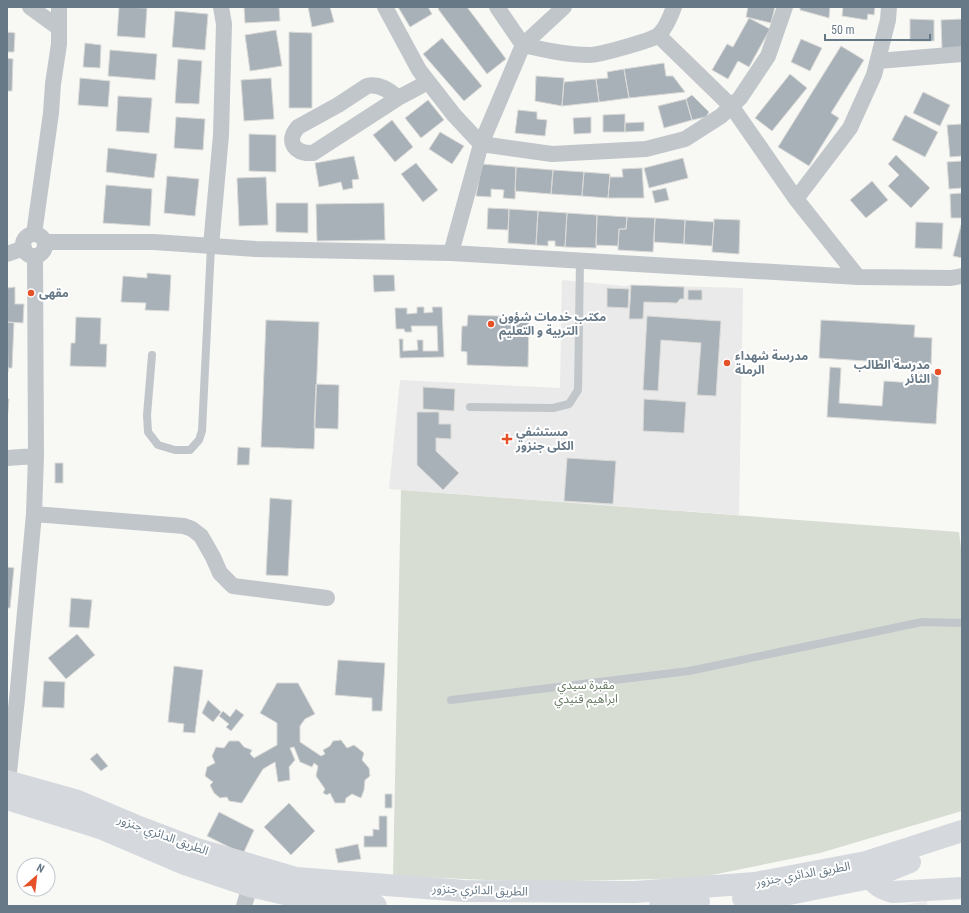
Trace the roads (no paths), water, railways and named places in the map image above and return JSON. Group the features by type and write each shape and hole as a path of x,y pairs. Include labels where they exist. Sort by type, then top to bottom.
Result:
{"main road":[{"name":"الطريق الدائري جنزور","path":"7,787 75,800 134,825 197,849 296,878 464,892 635,892 755,883 868,870 911,862 962,846"},
{"name":"الطريق الدائري جنزور","path":"7,787 182,864 247,896 285,894 376,906"},
{"path":"935,839 962,817"},
{"name":"الطريق الدائري جنزور","path":"660,906 791,900 868,870 935,839 962,831"},
{"path":"868,870 882,888 893,892 962,888"}],"street":[{"path":"30,7 59,28"},
{"path":"39,238 53,84 59,44 59,7"},
{"path":"211,246 221,134 224,24 221,7"},
{"path":"385,7 419,70 454,115 481,144 552,154 646,149 685,139 721,116 740,98 768,56 785,7"},
{"path":"497,7 523,45 552,52 592,55 635,44 658,35 671,17 674,7"},
{"path":"451,253 481,144 523,45 564,7"},
{"path":"796,199 850,128 874,75 888,20 889,7"},
{"path":"658,35 732,107 796,199 858,278"},
{"path":"878,61 962,54"},
{"path":"398,98 383,87 372,85 367,86 298,127 294,131 292,138 294,146 298,151 306,154 313,153 398,98 428,82"},
{"path":"7,787 17,699 34,514 36,456 30,252 24,243 29,235 39,238 154,242 256,248 451,253 858,278 958,278"},
{"path":"7,254 30,252"},
{"path":"7,458 36,456"},
{"path":"34,514 184,526 192,529 201,536 220,573 234,586 327,598"}],"lane":[{"path":"152,355 150,395 147,415 148,432 158,445 175,450 190,450 199,440 202,431 211,246"},
{"path":"470,407 553,408 569,404 578,390 580,260"},
{"path":"451,700 689,671 922,622 962,623"}],"place":[{"name":"مقهى","path":"31,293"},
{"name":"مكتب خدمات شؤون التربية و التعليم","path":"491,324"},
{"name":"مدرسة شهداء الرملة","path":"727,363"},
{"name":"مدرسة الطالب الثائر","path":"938,372"},
{"name":"مستشفي الكلى جنزور","path":"507,439"}],"park label":[{"name":"مقبرة سيدي ابراهيم قنيدي","path":"586,692"}]}
